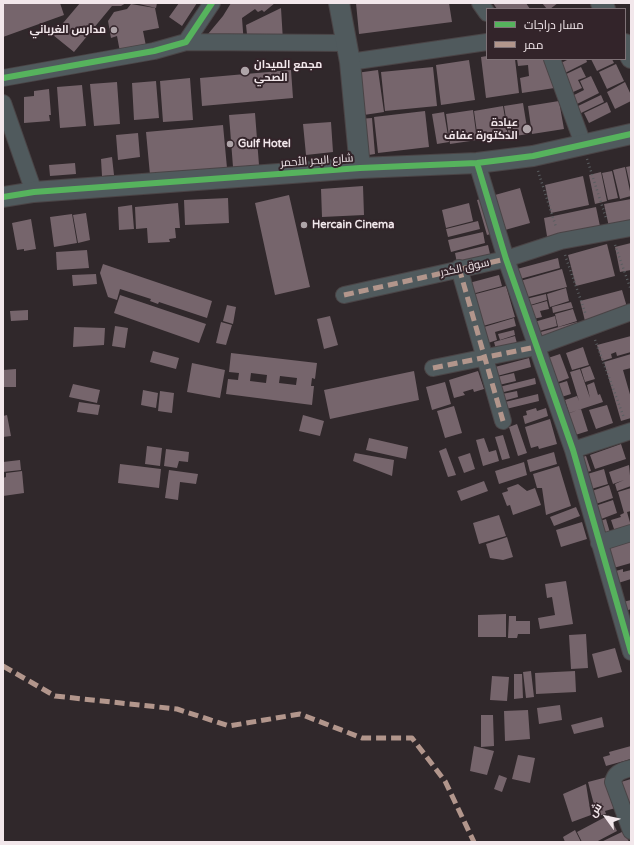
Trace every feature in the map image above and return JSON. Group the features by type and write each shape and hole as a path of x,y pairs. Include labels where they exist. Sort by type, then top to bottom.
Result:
{"street":[{"path":"186,42 212,3"},
{"path":"339,3 348,53 360,168"},
{"path":"480,3 486,12"},
{"path":"3,78 154,51 186,42 348,53 486,42"},
{"path":"626,46 631,58"},
{"path":"552,60 582,144"},
{"path":"3,103 34,192"},
{"name":"شارع البحر الأحمر","path":"3,197 34,192 360,168 477,163 533,156 631,134"},
{"path":"477,163 506,259 573,450 631,652"},
{"name":"سوق الكدر","path":"344,295 506,259 561,241 631,228"},
{"path":"460,268 504,421"},
{"path":"433,368 536,347 631,312"},
{"path":"573,450 630,431"},
{"path":"599,543 631,533"},
{"path":"631,768 618,772 614,776 613,782 631,831"}],"path":[{"path":"533,156 590,327 630,431"}],"building":[{"path":"3,3 60,3 64,15 3,37"},
{"path":"80,3 126,3 121,6 112,6 74,52 53,35"},
{"path":"135,3 157,3 156,8"},
{"path":"179,3 197,3 182,26 169,17"},
{"path":"231,3 275,3 264,12 262,10 258,12 255,9 242,18 244,45 203,40 223,16"},
{"path":"356,3 449,3 452,22 359,34"},
{"path":"493,3 526,3 529,8 496,8"},
{"path":"542,3 558,3 551,8 546,8"},
{"path":"131,4 155,8 159,28 143,31 146,46 120,52 117,36 111,38 108,21 114,12 127,9"},
{"path":"281,8 283,41 248,44 246,25"},
{"path":"486,56 486,60 515,60 519,93 486,98 481,57"},
{"path":"469,60 475,100 441,105 436,65"},
{"path":"517,60 549,60 561,87 522,93 520,78 529,76 528,65 518,66"},
{"path":"567,60 586,60 587,62 565,73 561,63"},
{"path":"592,60 612,60 614,63 597,71"},
{"path":"616,64 624,81 607,89 599,72"},
{"path":"433,67 437,106 385,111 381,72"},
{"path":"581,67 586,77 578,80 582,88 571,93 562,76"},
{"path":"291,70 293,98 202,106 200,78"},
{"path":"378,70 384,112 357,116 356,73"},
{"path":"591,76 599,93 577,104 572,96 584,90 580,81"},
{"path":"190,78 193,120 163,122 160,81"},
{"path":"156,81 159,118 134,120 132,83"},
{"path":"117,82 120,124 94,126 90,84"},
{"path":"625,82 631,95 631,101 615,109 607,92"},
{"path":"82,85 86,126 60,128 57,87"},
{"path":"49,89 50,121 24,123 24,97 34,96 34,91"},
{"path":"601,95 604,102 581,113 578,106"},
{"path":"559,101 564,129 532,134 528,106"},
{"path":"607,102 611,112 589,123 584,113"},
{"path":"523,103 528,134 509,137 504,106"},
{"path":"503,106 508,136 478,140 474,111"},
{"path":"473,110 477,140 450,144 446,114"},
{"path":"425,111 429,147 378,153 374,117"},
{"path":"444,112 449,142 437,144 432,114"},
{"path":"255,113 259,165 233,167 229,115"},
{"path":"372,118 375,154 362,156 358,119"},
{"path":"331,122 333,152 306,155 303,124"},
{"path":"223,125 227,168 150,175 146,132"},
{"path":"138,133 140,157 118,160 116,135"},
{"path":"112,157 114,175 102,176 101,159"},
{"path":"75,163 76,174 50,176 49,165"},
{"path":"631,166 631,185 630,185 626,167"},
{"path":"625,167 631,196 620,199 613,170"},
{"path":"612,171 618,198 608,200 602,173"},
{"path":"601,172 607,201 595,204 589,175"},
{"path":"583,176 589,205 551,213 545,185"},
{"path":"363,186 364,215 322,217 321,189"},
{"path":"520,188 530,223 487,235 477,200"},
{"path":"289,195 310,287 275,295 255,203"},
{"path":"228,198 229,223 185,225 184,200"},
{"path":"631,199 631,223 609,227 604,204"},
{"path":"178,203 180,228 175,228 176,238 169,239 170,242 148,243 147,228 136,229 135,207"},
{"path":"469,203 473,221 446,228 442,210"},
{"path":"132,205 134,229 119,230 118,207"},
{"path":"596,207 601,231 548,242 544,218"},
{"path":"86,213 90,240 78,243 73,215"},
{"path":"72,214 77,243 54,247 50,217"},
{"path":"31,219 36,249 24,251 24,249 17,250 12,223"},
{"path":"478,221 480,229 448,237 446,229"},
{"path":"483,232 485,243 451,252 448,240"},
{"path":"631,243 631,270 620,272 615,247"},
{"path":"607,244 615,276 576,286 568,255"},
{"path":"488,245 490,254 457,263 455,253"},
{"path":"87,250 89,268 57,270 56,252"},
{"path":"558,258 560,268 520,279 517,269"},
{"path":"103,264 212,301 207,318 159,302 158,304 150,301 151,299 120,289 117,300 108,297 100,273"},
{"path":"562,269 567,287 524,298 520,281"},
{"path":"96,274 97,284 73,286 72,275"},
{"path":"499,275 502,286 472,294 469,283"},
{"path":"506,286 515,317 483,326 472,295"},
{"path":"566,288 569,301 550,307 547,294"},
{"path":"622,290 629,314 586,325 580,301"},
{"path":"546,294 547,300 527,306 526,299"},
{"path":"120,295 206,324 199,343 114,313"},
{"path":"547,301 549,309 540,311 542,317 529,320 526,307"},
{"path":"571,302 573,308 553,313 552,307"},
{"path":"227,305 236,307 233,324 223,321"},
{"path":"573,309 577,321 558,327 555,314"},
{"path":"28,310 28,320 11,321 10,311"},
{"path":"330,316 338,345 324,349 317,319"},
{"path":"555,316 557,326 536,332 534,322"},
{"path":"514,318 516,326 495,332 497,340 488,343 484,327"},
{"path":"221,322 232,325 226,345 216,343"},
{"path":"577,322 579,330 539,341 537,333"},
{"path":"115,326 128,328 125,348 112,346"},
{"path":"74,327 105,328 104,345 73,347"},
{"path":"514,330 515,335 500,340 498,334"},
{"path":"515,336 518,347 497,353 494,342"},
{"path":"631,336 631,352 617,356 616,352 611,354 612,358 602,361 597,345"},
{"path":"583,347 589,365 572,370 566,353"},
{"path":"153,351 179,358 176,369 150,362"},
{"path":"231,353 317,363 315,379 312,378 311,386 314,386 312,405 226,394 228,379 238,380 239,373 229,372","holes":["251,373 267,375 266,383 250,381","280,376 297,378 296,385 279,383"]},
{"path":"560,354 569,378 553,384 545,359"},
{"path":"631,354 631,368 623,370 631,398 631,418 621,421 604,362"},
{"path":"529,358 531,367 497,376 495,367"},
{"path":"192,363 225,370 220,398 187,392"},
{"path":"590,366 595,379 585,382 581,369"},
{"path":"16,369 16,387 3,387 3,370"},
{"path":"580,369 590,398 587,385 594,382 598,395 600,394 603,402 569,413 565,400 577,396 579,401 570,372"},
{"path":"414,371 419,400 330,419 324,390"},
{"path":"478,371 484,389 474,392 473,389 463,392 465,395 454,398 449,380"},
{"path":"514,373 516,381 499,385 497,377"},
{"path":"535,378 536,384 500,393 499,387"},
{"path":"567,381 571,394 555,399 551,386"},
{"path":"445,382 451,404 432,410 426,387"},
{"path":"73,384 100,390 97,403 69,397"},
{"path":"143,390 158,393 156,408 141,405"},
{"path":"160,391 174,393 172,413 158,411"},
{"path":"517,391 518,397 503,401 502,394"},
{"path":"538,394 539,401 506,409 505,402"},
{"path":"79,402 100,405 98,415 77,412"},
{"path":"566,405 567,414 581,409 588,431 569,437 560,407"},
{"path":"607,405 613,423 596,429 589,410"},
{"path":"454,406 462,433 445,438 437,411"},
{"path":"536,408 537,411 546,408 548,416 525,424 523,416 527,415 526,411"},
{"path":"7,415 11,436 3,437 3,416"},
{"path":"303,415 324,421 320,436 299,431"},
{"path":"550,419 557,444 539,449 538,446 531,448 525,427"},
{"path":"517,424 527,453 518,456 509,427"},
{"path":"503,435 510,458 502,460 495,437"},
{"path":"369,438 408,447 406,459 366,450"},
{"path":"484,438 489,452 496,450 499,461 483,466 476,440"},
{"path":"621,444 626,459 595,469 590,455"},
{"path":"147,446 162,448 160,466 145,464"},
{"path":"446,448 456,475 448,477 439,451"},
{"path":"166,449 189,452 188,462 179,461 177,468 164,466"},
{"path":"554,452 557,464 530,472 527,460"},
{"path":"355,453 394,460 392,476 353,461"},
{"path":"470,453 475,469 464,473 458,457"},
{"path":"586,456 591,471 580,474 575,459"},
{"path":"20,460 21,470 3,472 3,462"},
{"path":"524,462 527,475 499,484 495,471"},
{"path":"120,464 161,469 159,488 118,483"},
{"path":"629,465 631,486 617,491 615,484 624,480 613,484 609,472"},
{"path":"559,466 571,506 546,515 542,488 537,488 533,474"},
{"path":"604,469 608,484 588,490 584,475"},
{"path":"169,470 198,474 196,484 180,482 178,500 165,498"},
{"path":"22,471 24,493 3,496 3,478 6,477 6,473"},
{"path":"484,481 488,491 461,501 457,491"},
{"path":"518,484 527,491 535,488 541,505 513,515 510,505 507,506 502,493 508,491 507,488"},
{"path":"609,485 613,498 593,505 589,492"},
{"path":"631,488 631,511 627,512 631,526 615,532 611,520 621,517 620,515 624,513 618,492"},
{"path":"613,500 617,513 596,521 592,507"},
{"path":"576,507 580,516 554,526 550,517"},
{"path":"499,515 506,536 479,544 473,523"},
{"path":"606,519 611,536 599,540 594,523"},
{"path":"582,522 587,539 561,547 556,530"},
{"path":"507,537 513,557 503,560 490,558 486,544"},
{"path":"631,539 631,563 610,569 604,546"},
{"path":"623,569 623,572 631,570 631,579 615,584 612,572"},
{"path":"566,581 573,624 540,629 538,618 555,615 552,597 547,598 545,584"},
{"path":"631,600 631,609 626,611 623,602"},
{"path":"506,614 506,637 478,637 478,615"},
{"path":"509,616 516,616 516,621 530,621 530,634 518,634 517,638 508,638"},
{"path":"586,634 588,668 571,669 569,635"},
{"path":"615,648 622,672 598,678 592,654"},
{"path":"531,671 534,697 526,698 523,672"},
{"path":"575,671 576,692 536,694 535,673"},
{"path":"514,674 522,674 523,698 514,699"},
{"path":"492,676 509,677 507,701 490,700"},
{"path":"560,705 562,720 539,724 537,708"},
{"path":"528,710 530,739 505,741 504,711"},
{"path":"481,715 493,715 494,746 481,747"},
{"path":"602,717 604,727 574,734 571,725"},
{"path":"474,746 494,751 487,775 470,771"},
{"path":"631,746 631,759 606,766 603,757 610,755 609,752"},
{"path":"518,755 535,758 530,783 512,779"},
{"path":"499,775 507,778 502,792 494,789"},
{"path":"611,776 619,807 605,811 606,814 597,816 588,782"},
{"path":"631,779 631,814 621,782"},
{"path":"586,784 591,815 572,822 563,794"},
{"path":"609,815 617,831 596,842 582,842 577,832"},
{"path":"575,830 581,842 565,842 563,837"},
{"path":"624,831 629,842 601,842"}],"marked path":[{"path":"344,295 506,259"},
{"path":"459,268 503,421"},
{"path":"433,368 536,347"},
{"path":"3,666 55,696 177,709 229,726 300,714 362,738 412,738 445,781 474,842"}],"cycle path":[{"path":"3,78 154,51 186,42 212,3"},
{"path":"3,197 34,192 360,168 477,163 533,156 631,134"},
{"path":"477,163 506,259 573,450 631,652"}],"place":[{"name":"مدارس الغرباني","path":"114,30"},
{"name":"مجمع الميدان الصحي","path":"245,71"},
{"name":"عيادة الدكتورة عفاف","path":"527,129"},
{"name":"Gulf Hotel","path":"230,144"},
{"name":"Hercain Cinema","path":"304,225"}]}
